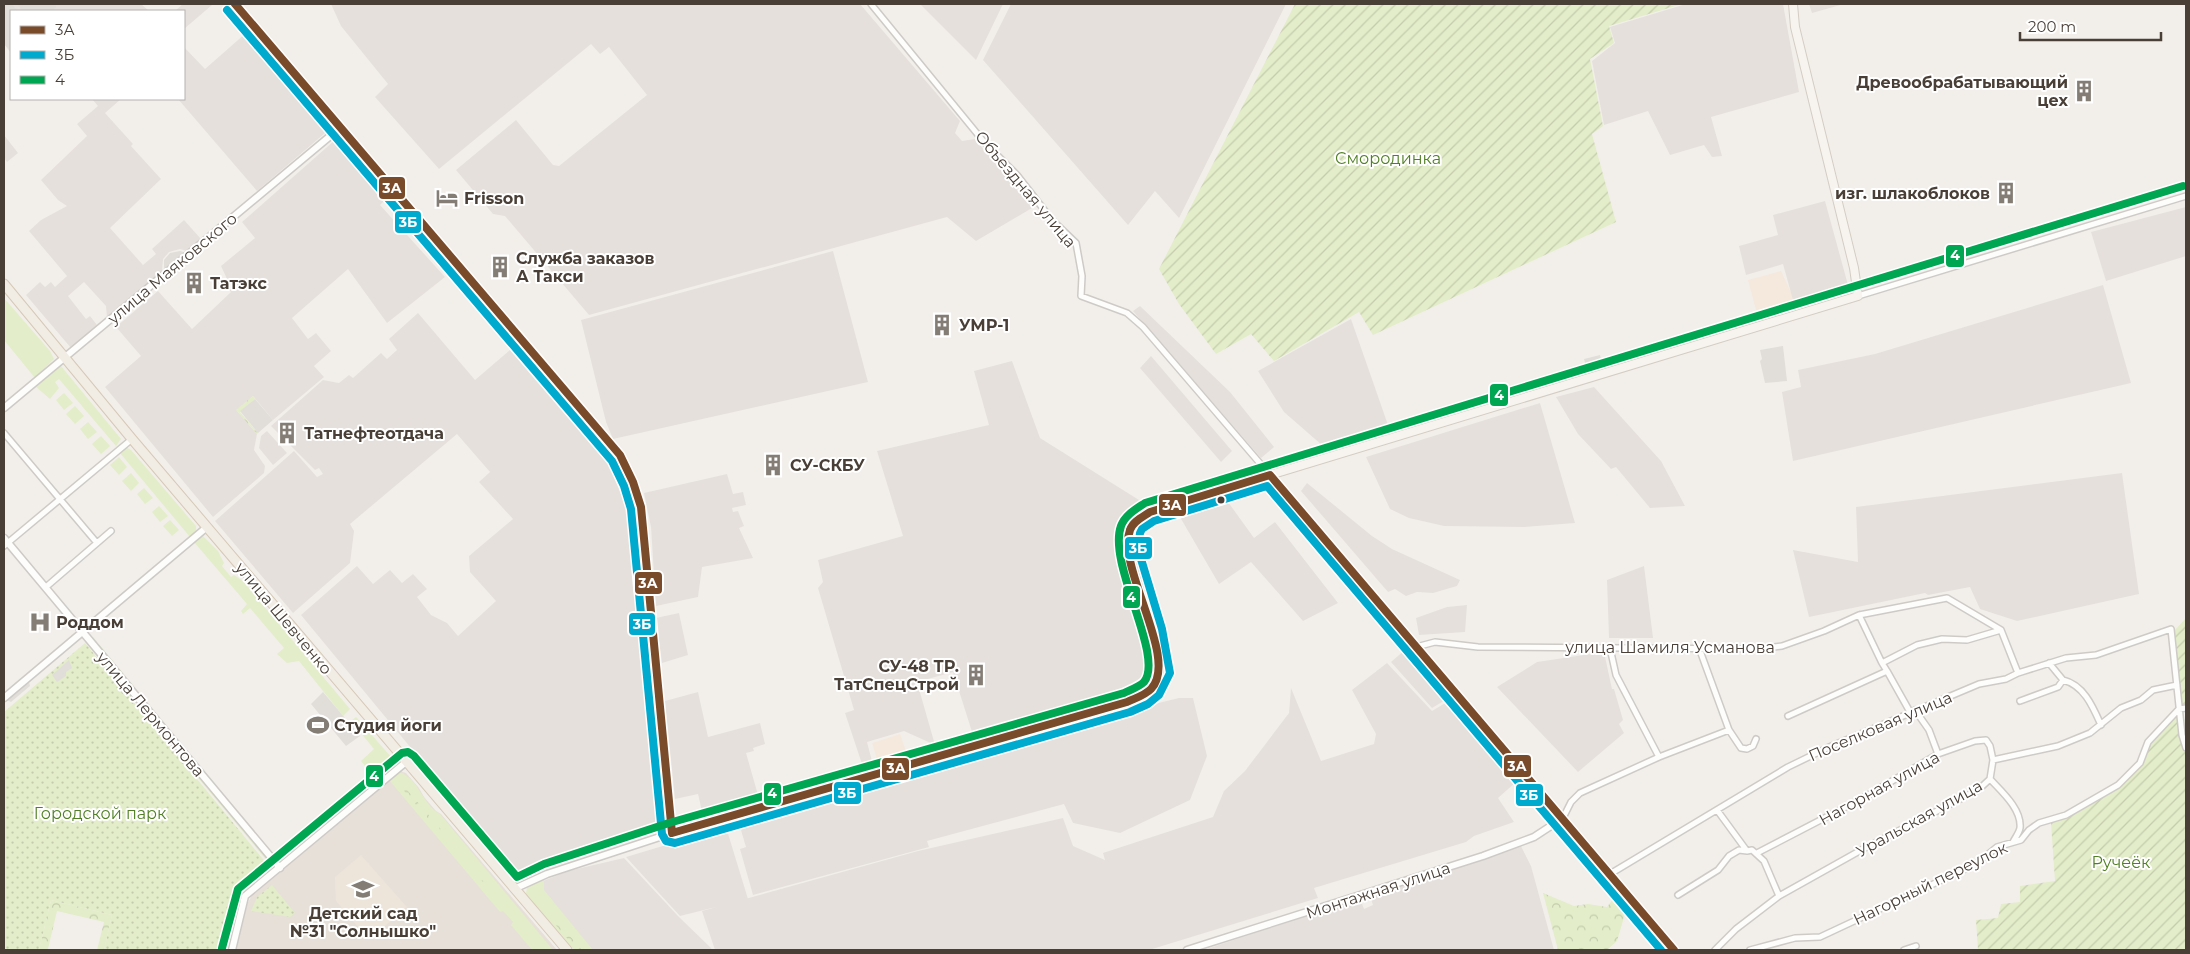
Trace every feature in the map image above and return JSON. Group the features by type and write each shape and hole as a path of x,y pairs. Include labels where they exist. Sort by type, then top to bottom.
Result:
{"main road":[{"path":"1674,950 1270,475 1858,296 1854,268 1795,27 1793,4"},
{"name":"улица Шевченко","path":"4,284 132,439 567,950"}],"street":[{"path":"235,4 620,456 633,482 641,507 672,833"},
{"name":"Объездная улица","path":"871,4 984,142 1018,175 1052,220 1076,243 1082,276 1081,296 1127,313 1143,327 1270,475"},
{"name":"улица Маяковского","path":"4,408 340,128"},
{"path":"1858,296 2186,196"},
{"path":"4,433 97,543"},
{"path":"5,542 132,439"},
{"path":"514,889 549,873 672,833 1119,705 1143,696 1152,688 1160,670 1152,632 1128,550 1130,530 1135,522 1150,512 1270,475"},
{"path":"4,698 207,527"},
{"path":"46,586 111,531"},
{"name":"улица Лермонтова","path":"5,542 46,586 280,868"},
{"name":"улица Шамиля Усманова","path":"1416,647 1435,642 1478,647 1757,649 1782,646 1824,631 1859,614 1946,598 2001,630"},
{"path":"1859,614 1882,663 1912,711 1929,730 1938,754"},
{"name":"Поселковая улица","path":"1610,874 1788,767 1912,711 1980,684 2006,679 2018,673 2066,658 2096,655 2170,629 2177,685"},
{"path":"1882,663 1916,646 1942,639 1967,640 2001,630 2018,673"},
{"path":"1610,648 1616,674 1659,757"},
{"path":"1698,648 1729,730 1741,748 1747,750 1753,746 1756,738"},
{"path":"2049,663 2063,680 2074,682 2084,694 2093,707 2101,726"},
{"path":"1788,716 1887,671"},
{"path":"2020,701 2058,686 2063,680"},
{"path":"2177,685 2182,735 2186,748"},
{"name":"Уральская улица","path":"1715,950 1742,924 1779,896 1863,849 1978,790 1990,779 1993,760 2058,746 2090,733 2121,708 2141,700 2153,690 2177,685"},
{"path":"2179,709 2186,708"},
{"name":"Нагорный переулок","path":"1750,950 1795,938 1820,937 1976,864 1998,847 2021,840 2028,830 2039,823 2066,815 2118,785 2140,763 2148,742 2179,709"},
{"path":"1563,818 1571,802 1580,793 1659,757 1729,730"},
{"name":"Нагорная улица","path":"1757,853 1863,798 1938,754 1975,741 1986,740 1990,746 1993,760"},
{"path":"232,950 245,896 406,762"},
{"path":"1990,779 2011,803 2018,819 2020,829 2013,842"},
{"path":"1717,810 1747,850"},
{"name":"Монтажная улица","path":"1187,950 1483,856 1534,837 1563,818"},
{"path":"1678,895 1718,870 1729,856 1739,850 1752,850 1764,861 1779,896"},
{"path":"1904,950 1916,946"}],"shaded area":[{"path":"4,4 141,4 148,10 10,10 10,52 4,44"},
{"path":"4,4 12,4 17,10 10,10 10,51 4,43"},
{"path":"17,4 54,4 57,7 52,10 22,10"},
{"path":"183,4 212,5 185,28 185,10 176,10"},
{"path":"331,4 860,4 960,121 955,133 962,141 975,139 1032,208 976,241 947,217 589,315 505,216 493,214 456,170 516,120 553,165 559,166 647,95 609,47 600,54 591,44 439,169 375,97 388,84 341,26"},
{"path":"920,4 1003,4 976,60"},
{"path":"1011,4 1286,4 1179,218 1155,191 1128,225 983,60"},
{"path":"1686,4 1783,4 1799,92 1711,117 1722,156 1712,157 1704,145 1670,155 1648,111 1604,125 1592,61 1615,43 1610,27"},
{"path":"1809,4 1844,4 1812,13"},
{"path":"246,33 331,128 257,191 179,100 185,100 185,48 205,69"},
{"path":"93,100 120,100 105,113 133,144 131,146 161,179 110,228 143,265 156,254 152,249 184,220 201,239 187,251 180,249 169,252 163,259 162,271 107,318 106,306 84,282 68,296 86,319 90,316 97,325 71,348 26,295 40,282 45,287 51,282 55,287 67,276 29,231 41,220 67,206 58,200 41,180 87,136 77,124 98,106"},
{"path":"4,135 18,153 7,162 4,158"},
{"path":"335,140 385,200 380,205 445,277 387,323 348,269 292,318 308,339 316,333 331,351 314,366 324,377 273,420 253,396 237,411 257,434 254,450 265,466 264,473 213,517 105,387 141,356 116,327 158,291 192,329 231,292 222,283 227,279 221,266 255,238 242,222"},
{"path":"1825,201 1848,285 1793,300 1783,264 1746,275 1739,246 1778,235 1773,215"},
{"path":"2186,207 2186,256 2106,281 2091,232"},
{"path":"180,251 187,253 164,272 164,260 170,253"},
{"path":"833,251 868,382 613,439 606,422 581,320"},
{"path":"1781,271 1796,303 1789,308 1784,305 1772,307 1763,314 1757,314 1748,280"},
{"path":"2103,285 2131,383 1793,461 1782,392 1801,387 1798,370 1875,354"},
{"path":"1140,306 1230,392 1274,447 1261,458 1133,311"},
{"path":"418,313 475,380 510,350 530,373 534,369 602,447 634,527 663,827 585,845 554,856 531,871 511,869 301,615 357,566 373,584 390,570 402,583 413,574 427,589 417,597 431,615 447,623 458,636 496,601 470,572 469,556 513,519 479,482 490,472 457,434 350,524 354,531 350,563 293,613 215,521 294,451 317,477 323,474 319,468 315,470 271,426 323,380 339,383 349,375 353,378 381,353 387,359 397,350 389,339"},
{"path":"1351,319 1388,425 1323,446 1284,412 1258,371"},
{"path":"1783,346 1787,381 1765,383 1760,361 1762,359 1760,350"},
{"path":"1600,355 1603,368 1588,373 1584,359"},
{"path":"1151,356 1232,451 1221,462 1140,368"},
{"name":"СУ-48 ТР. ТатСпецСтрой","path":"1012,361 1040,438 1139,500 1120,539 1147,667 1146,686 973,735 953,672 917,682 935,745 904,731 867,742 873,765 863,767 845,713 854,710 818,588 823,582 818,560 903,536 877,451 989,425 974,371"},
{"path":"1594,387 1661,461 1685,506 1650,508 1616,467 1611,469 1578,434 1556,397"},
{"path":"255,399 273,420 258,433 240,411"},
{"path":"1540,403 1575,523 1524,527 1444,526 1409,518 1390,509 1366,457"},
{"path":"267,431 287,453 273,465 259,448 261,436"},
{"path":"2122,473 2139,594 2017,621 1980,609 1970,587 1928,595 1925,593 1809,617 1793,550 1858,562 1856,507"},
{"path":"727,474 733,494 743,492 746,505 732,508 733,512 738,511 744,526 739,528 753,558 702,567 698,597 656,606 651,527 644,493"},
{"path":"1307,483 1372,536 1392,549 1460,580 1457,586 1433,593 1417,592 1406,596 1395,589 1388,592 1301,491"},
{"path":"1223,495 1254,538 1275,522 1338,603 1303,621 1251,562 1219,584 1177,512"},
{"path":"1644,566 1653,638 1609,638 1607,580"},
{"path":"1467,605 1465,632 1419,635 1416,618 1447,607"},
{"path":"679,613 688,655 662,663 656,618"},
{"path":"1406,649 1447,699 1432,708 1391,662"},
{"path":"1604,652 1612,689 1614,689 1623,720 1619,724 1624,733 1578,772 1497,687 1537,662"},
{"path":"69,660 72,668 66,672 66,676 57,682 52,675"},
{"path":"1387,663 1432,711 1447,702 1516,782 1498,798 1514,822 1474,836 1466,842 1314,888 1318,898 1149,950 715,950 702,911 918,851 1063,818 1073,846 1105,860 1103,853 1213,817 1224,791 1245,771 1289,713 1291,688 1321,761 1374,744 1376,734 1352,690"},
{"path":"29,682 30,686 11,702 7,700"},
{"path":"323,692 360,736 346,746 311,704"},
{"path":"698,692 708,737 760,723 765,744 753,748 754,751 746,753 760,802 703,816 698,794 675,799 665,701"},
{"path":"1179,698 1193,698 1207,756 1190,800 1120,833 1073,823 1064,804 927,841 929,847 753,895 740,849 746,847 738,820 1044,731"},
{"path":"900,734 908,757 879,766 872,743"},
{"path":"400,771 406,773 424,797 441,814 557,950 236,950 247,904 254,892"},
{"path":"726,827 748,899 680,916 626,857"},
{"path":"1520,844 1531,866 1554,950 1204,950 1360,898 1364,909 1373,905 1370,896"},
{"name":"Детский сад №31 \"Солнышко\"","path":"361,855 407,907 369,940 336,901 335,877"},
{"path":"624,858 712,950 589,950 540,890 543,881 568,871"}],"green space":[{"name":"Смородинка","path":"1295,4 1682,4 1609,26 1614,43 1590,59 1603,126 1592,134 1616,222 1373,335 1359,312 1274,361 1251,334 1216,354 1179,304 1159,269"},
{"path":"4,298 50,351 54,359 35,378 4,340"},
{"path":"61,366 121,439 116,446 59,379 55,382 59,388 50,399 35,386"},
{"path":"64,393 73,403 64,410 56,400"},
{"path":"253,396 255,399 240,412 257,434 236,410"},
{"path":"75,406 84,416 75,424 66,414"},
{"path":"88,422 97,432 88,439 80,429"},
{"path":"101,436 110,446 101,454 92,444"},
{"path":"126,447 131,450 196,526 196,530 190,537 120,453"},
{"path":"119,457 127,467 119,475 110,465"},
{"path":"131,473 139,483 131,491 122,481"},
{"path":"144,488 153,498 145,504 137,494"},
{"path":"159,506 168,516 160,522 152,512"},
{"path":"170,520 179,530 172,536 163,526"},
{"path":"203,536 218,551 224,563 222,566 231,577 234,575 243,581 350,709 343,716 299,661 287,663 277,654 284,648 250,608 243,614 241,611 247,604 194,542"},
{"path":"2186,618 2186,705 2181,704 2174,631"},
{"path":"93,637 180,742 178,743"},
{"path":"87,641 178,751 177,752 85,642"},
{"name":"Городской парк","path":"85,643 267,864 235,889 221,950 104,950 112,915 51,900 39,950 4,950 4,712"},
{"name":"Ручеёк","path":"2183,711 2186,731 2186,950 1978,950 1976,920 1998,918 2001,904 2020,902 2020,886 2055,881 2051,823 2119,786 2141,764 2149,742 2178,712"},
{"path":"356,717 392,758 389,759 392,762 374,777 361,761 374,749 351,721"},
{"path":"186,749 275,856 273,857"},
{"path":"180,753 269,861 268,862 179,755"},
{"path":"399,772 411,780 434,810 440,814 553,950 532,950 511,925 513,922 503,911 500,912 389,780"},
{"path":"401,783 484,879 483,882 399,785"},
{"path":"544,879 544,890 593,950 574,950 526,894 527,887"},
{"path":"272,885 295,913 290,917 251,911 257,897"},
{"path":"1543,893 1574,906 1588,904 1607,907 1613,899 1625,914 1617,941 1607,950 1558,950"},
{"path":"535,895 582,950 577,950 532,897"},
{"path":"51,900 112,915 104,950 97,950 104,922 57,911 48,949 51,950 39,950"}],"transit line":[{"name":"3А","path":"235,4 620,455 633,482 641,507 672,833 1127,702 1145,693 1151,689 1158,675 1158,657 1131,567 1128,547 1131,527 1150,512 1270,475 1674,950"},
{"name":"3Б","path":"227,10 612,461 624,486 631,509 662,834 666,841 675,843 1130,712 1148,704 1159,695 1170,673 1162,629 1138,549 1142,529 1154,521 1267,486 1661,950"},
{"name":"4","path":"222,948 238,889 402,753 408,752 414,756 517,877 544,864 669,823 1124,693 1144,682 1148,669 1147,652 1122,563 1119,543 1123,522 1131,513 1145,503 2183,186"}],"place":[{"name":"Древообрабатывающий цех","path":"2084,91"},
{"name":"изг. шлакоблоков","path":"2006,193"},
{"name":"Frisson","path":"447,198"},
{"name":"Служба заказов А Такси","path":"500,267"},
{"name":"Татэкс","path":"194,283"},
{"name":"УМР-1","path":"942,325"},
{"name":"Татнефтеотдача","path":"287,433"},
{"name":"СУ-СКБУ","path":"773,465"},
{"name":"Роддом","path":"40,622"},
{"name":"СУ-48 ТР. ТатСпецСтрой","path":"976,675"},
{"name":"Студия йоги","path":"318,725"},
{"name":"Детский сад №31 \"Солнышко\"","path":"363,889"}]}
